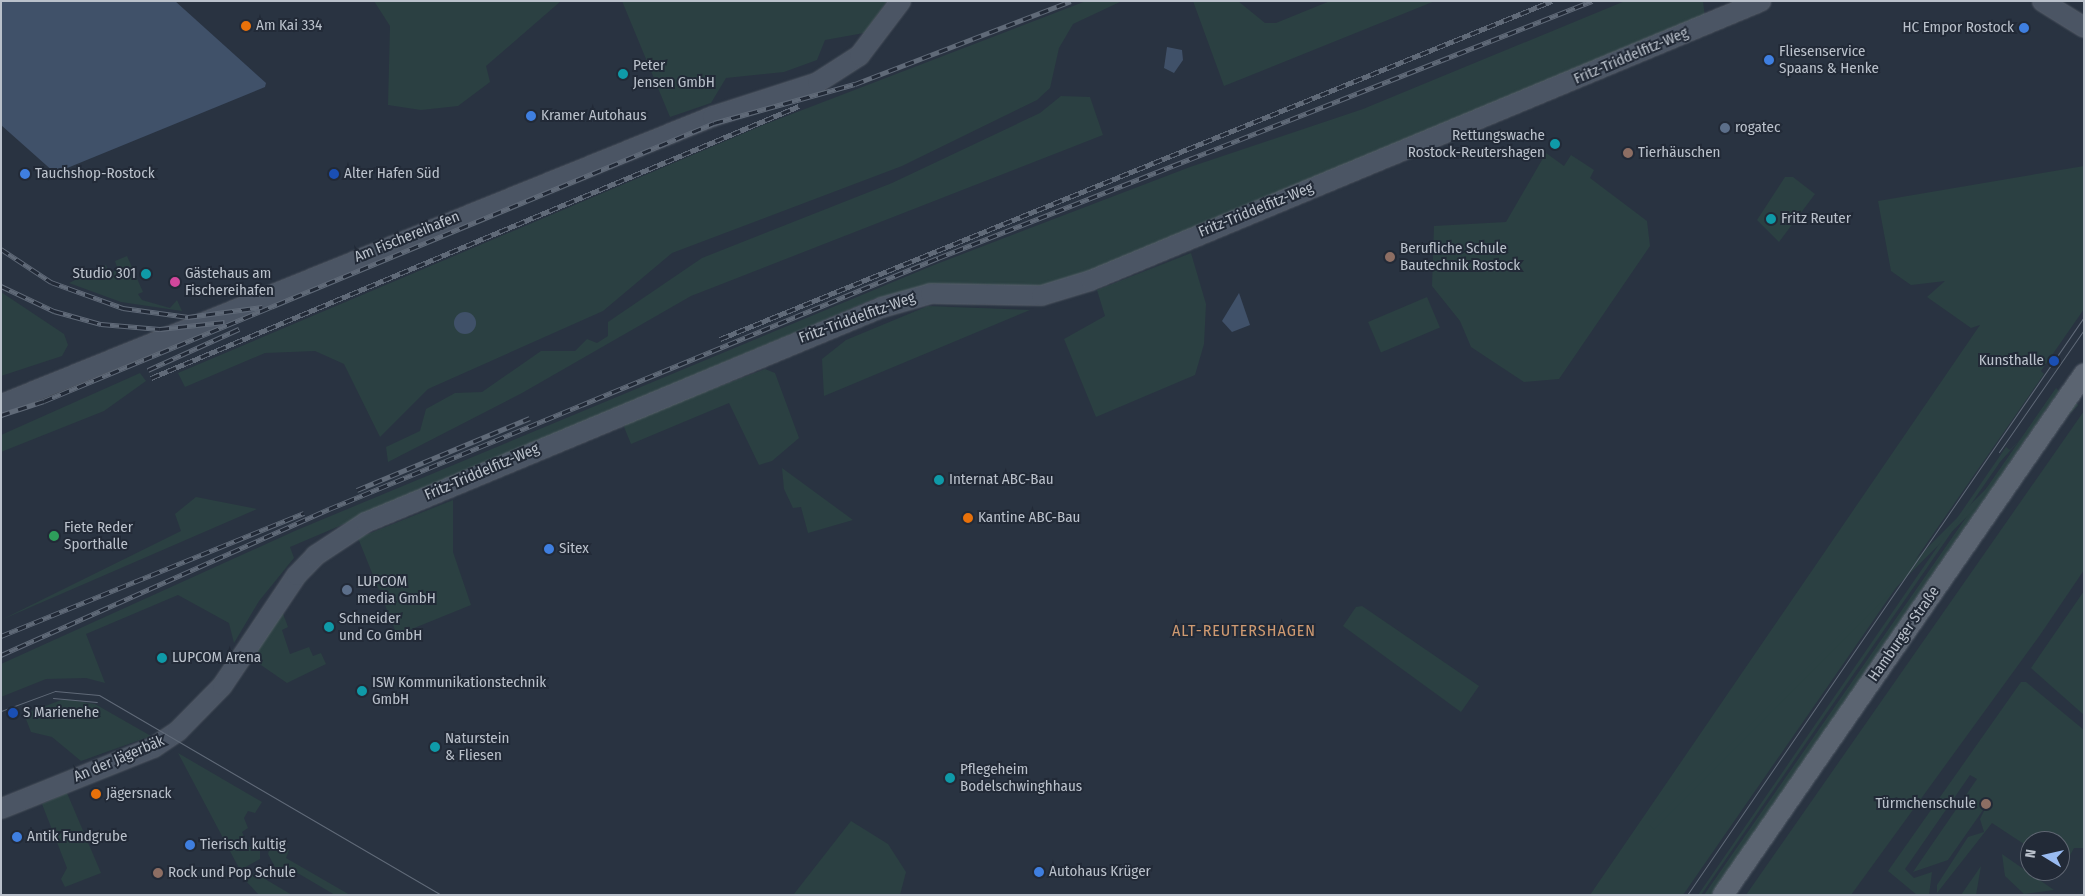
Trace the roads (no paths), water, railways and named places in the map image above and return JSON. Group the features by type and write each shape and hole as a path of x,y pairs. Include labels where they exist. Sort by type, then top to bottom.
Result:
{"main road":[{"name":"Hamburger Straße","path":"1723,895 2084,374"}],"street":[{"name":"Am Fischereihafen","path":"1,404 712,116 817,82 859,54 900,1"},
{"name":"Fritz-Triddelfitz-Weg","path":"238,662 279,595 315,554 365,522 404,505 888,304 930,293 1041,295 1090,280 1760,1"},
{"path":"2042,1 2084,27"},
{"name":"An der Jägerbäk","path":"1,808 164,741 210,700 238,662"}],"water":[{"path":"1,1 175,1 266,83 265,87 55,173 1,125"},
{"path":"1167,47 1182,50 1183,60 1174,73 1164,68"},
{"path":"1239,293 1250,325 1232,332 1222,321"},
{"path":"461,312 469,312 476,319 476,327 469,334 461,334 454,327 454,319"}],"tram line":[{"path":"1687,895 2084,317"},
{"path":"1999,452 2083,331"},
{"path":"1,711 55,691 99,695 441,895"},
{"path":"53,698 97,702"}],"railway":[{"path":"1,415 44,401 714,123 855,84 1071,1"},
{"path":"720,339 1552,1"},
{"path":"1,655 329,509 938,258 1592,1"},
{"path":"151,378 799,106"},
{"path":"1,249 51,282 123,308 188,317 262,307"},
{"path":"1,286 54,311 101,324 160,329 225,322"},
{"path":"148,370 239,329"},
{"path":"357,490 530,418"},
{"path":"1,636 304,513"}],"place":[{"name":"Am Kai 334","path":"246,26"},
{"name":"HC Empor Rostock","path":"2024,28"},
{"name":"Fliesenservice Spaans & Henke","path":"1769,60"},
{"name":"Peter Jensen GmbH","path":"623,74"},
{"name":"Kramer Autohaus","path":"531,116"},
{"name":"rogatec","path":"1725,128"},
{"name":"Rettungswache Rostock-Reutershagen","path":"1555,144"},
{"name":"Tierhäuschen","path":"1628,153"},
{"name":"Tauchshop-Rostock","path":"25,174"},
{"name":"Alter Hafen Süd","path":"334,174"},
{"name":"Fritz Reuter","path":"1771,219"},
{"name":"Berufliche Schule Bautechnik Rostock","path":"1390,257"},
{"name":"Studio 301","path":"146,274"},
{"name":"Gästehaus am Fischereihafen","path":"175,282"},
{"name":"Kunsthalle","path":"2054,361"},
{"name":"Internat ABC-Bau","path":"939,480"},
{"name":"Kantine ABC-Bau","path":"968,518"},
{"name":"Fiete Reder Sporthalle","path":"54,536"},
{"name":"Sitex","path":"549,549"},
{"name":"LUPCOM media GmbH","path":"347,590"},
{"name":"Schneider und Co GmbH","path":"329,627"},
{"name":"LUPCOM Arena","path":"162,658"},
{"name":"ISW Kommunikationstechnik GmbH","path":"362,691"},
{"name":"S Marienehe","path":"13,713"},
{"name":"Naturstein & Fliesen","path":"435,747"},
{"name":"Pflegeheim Bodelschwinghhaus","path":"950,778"},
{"name":"Jägersnack","path":"96,794"},
{"name":"Türmchenschule","path":"1986,804"},
{"name":"Antik Fundgrube","path":"17,837"},
{"name":"Tierisch kultig","path":"190,845"},
{"name":"Autohaus Krüger","path":"1039,872"},
{"name":"Rock und Pop Schule","path":"158,873"}],"district":[{"name":"ALT-REUTERSHAGEN","path":"1244,631"}]}
